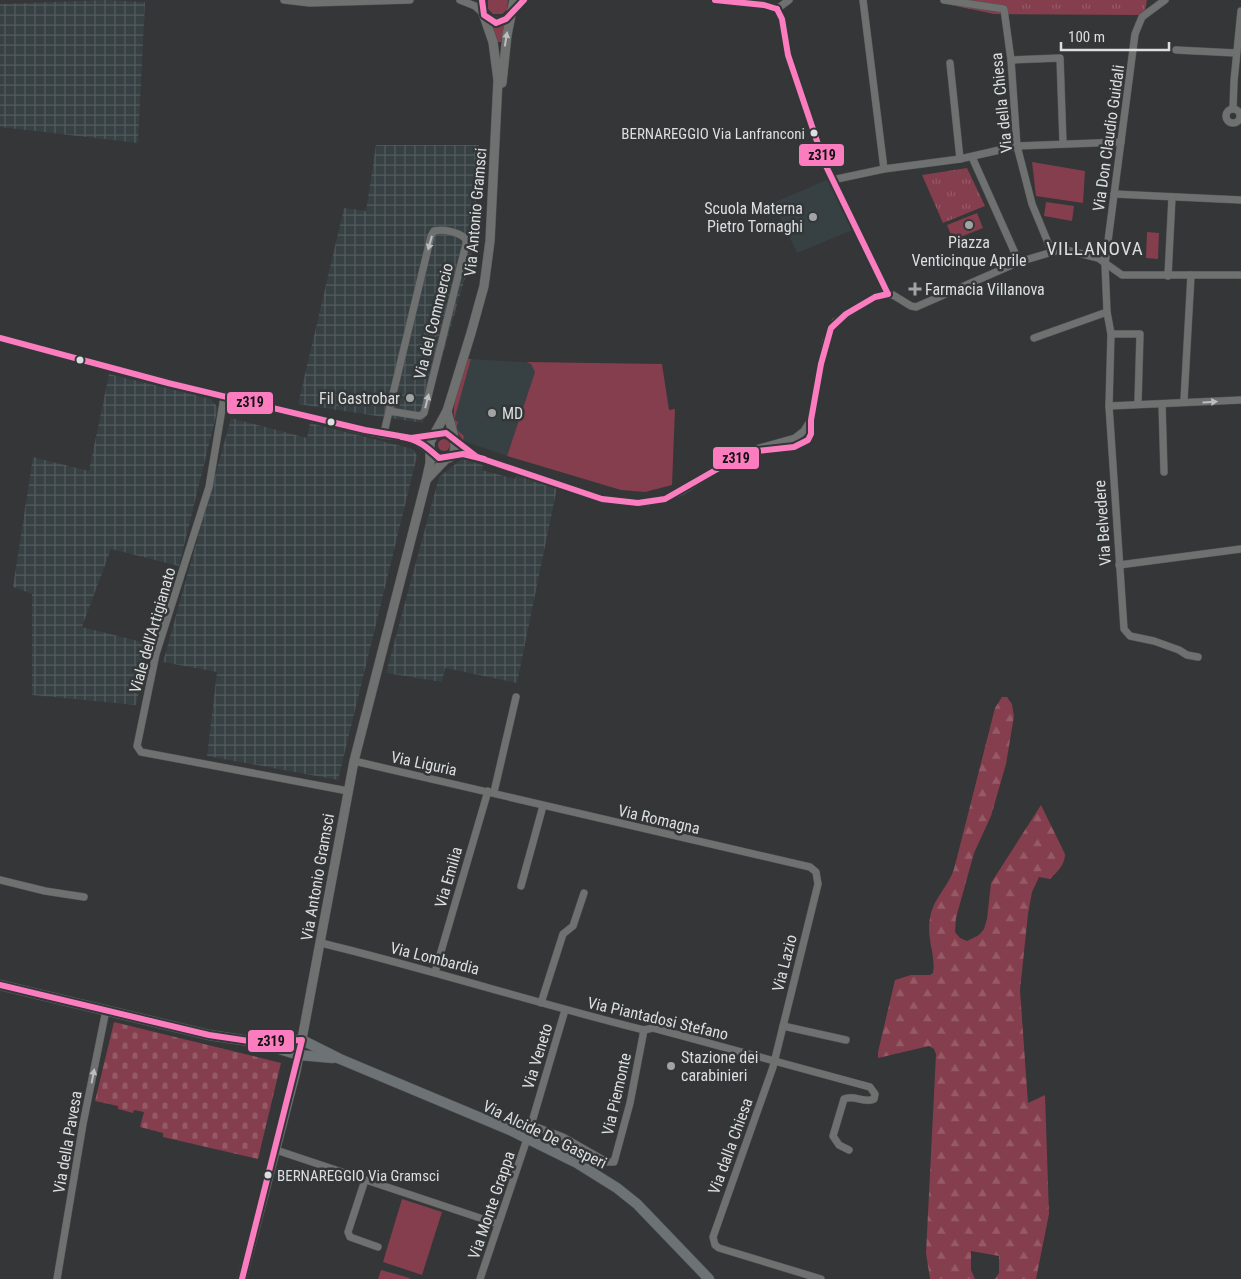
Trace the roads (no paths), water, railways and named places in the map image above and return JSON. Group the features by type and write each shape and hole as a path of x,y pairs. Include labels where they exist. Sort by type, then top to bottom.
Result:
{"main road":[{"path":"0,985 210,1035 256,1042 302,1040"},
{"name":"Via Alcide De Gasperi","path":"302,1040 340,1059 527,1139 577,1163 617,1188 656,1222 709,1279"},
{"name":"Via Alcide De Gasperi","path":"256,1042 299,1055 340,1059"}],"street":[{"path":"284,0 310,3 410,0"},
{"path":"460,0 476,6 490,20 498,22 508,18 524,0"},
{"path":"482,0 484,14 493,42 498,100"},
{"path":"498,100 514,0"},
{"path":"715,0 769,5 777,9 782,19 787,51 804,107 832,180 888,294 916,307 1019,262 1062,248 1098,258 1122,275 1241,276"},
{"path":"777,9 789,0"},
{"path":"863,0 884,169"},
{"name":"Via della Chiesa","path":"944,0 1004,9 1011,60 1017,146 1032,204 1052,250"},
{"name":"Via Don Claudio Guidali","path":"1105,264 1135,34 1142,17 1158,3 1165,0"},
{"path":"1234,109 1236,53 1241,11"},
{"path":"1176,50 1236,53"},
{"path":"1011,60 1060,58 1063,143"},
{"path":"950,63 960,159"},
{"name":"Via Antonio Gramsci","path":"434,435 447,411 484,286 490,241 498,100"},
{"path":"832,180 884,169 972,157 1017,146 1121,142"},
{"path":"972,157 1019,262"},
{"path":"1114,194 1241,200"},
{"path":"1168,276 1172,197"},
{"name":"Via del Commercio","path":"384,433 389,411 431,236 434,231 439,230 462,234 466,239 466,244 424,413 420,416 389,411"},
{"name":"Via Belvedere","path":"1105,264 1107,312 1111,334 1109,406 1124,629 1130,636 1154,641 1188,655 1198,657"},
{"path":"1184,400 1191,275"},
{"path":"411,438 438,458 463,454 477,456 602,498 638,503 671,497 747,452 802,445 811,434 811,420 826,341 832,324 872,299 888,294"},
{"path":"1034,338 1107,312"},
{"path":"1111,334 1140,334 1138,402"},
{"path":"0,347 1,338 224,397 384,433 411,438 446,433 477,456"},
{"name":"Viale dell'Artigianato","path":"224,397 205,502 156,654 137,746 141,752 348,791"},
{"path":"1109,406 1241,400"},
{"path":"1162,404 1164,472"},
{"path":"447,411 456,447 449,457"},
{"path":"430,451 430,442 434,435"},
{"name":"Via Antonio Gramsci","path":"242,1279 299,1055 354,761 426,481 430,451"},
{"name":"Via Antonio Gramsci","path":"426,481 449,457"},
{"path":"1119,565 1241,549"},
{"path":"491,791 516,697"},
{"name":"Via Liguria","path":"354,761 491,791"},
{"name":"Via Romagna","path":"491,791 543,806 804,865 816,872"},
{"name":"Via Emilia","path":"435,972 491,791"},
{"path":"521,886 543,806"},
{"name":"Via Lazio","path":"774,1061 818,884 816,872"},
{"path":"0,880 84,898"},
{"path":"541,1003 563,934 574,926 584,893"},
{"name":"Via Lombardia","path":"321,943 435,972 565,1010"},
{"name":"Via della Pavesa","path":"58,1279 83,1124 106,1010"},
{"name":"Via Piantadosi Stefano","path":"565,1010 644,1030 653,1028 874,1090 874,1099 869,1101 852,1097 844,1099 833,1136 839,1145 849,1150"},
{"name":"Via Veneto","path":"527,1139 565,1010"},
{"path":"783,1026 846,1040"},
{"name":"Via Piemonte","path":"531,1125 563,1137 606,1162 614,1162 630,1103 644,1030"},
{"name":"Via dalla Chiesa","path":"774,1061 715,1230 713,1241 719,1248 821,1279"},
{"name":"Via Monte Grappa","path":"480,1279 527,1139"},
{"path":"276,1150 498,1224"},
{"path":"365,1180 348,1232 350,1237 378,1247"}],"place":[{"name":"BERNAREGGIO Via Lanfranconi","path":"814,133"},
{"name":"Scuola Materna Pietro Tornaghi","path":"813,217"},
{"name":"Piazza Venticinque Aprile","path":"969,225"},
{"name":"Farmacia Villanova","path":"915,289"},
{"name":"Fil Gastrobar","path":"410,398"},
{"name":"MD","path":"492,413"},
{"name":"Stazione dei carabinieri","path":"671,1066"},
{"name":"BERNAREGGIO Via Gramsci","path":"268,1175"}],"district":[{"name":"VILLANOVA","path":"1095,248"}]}
